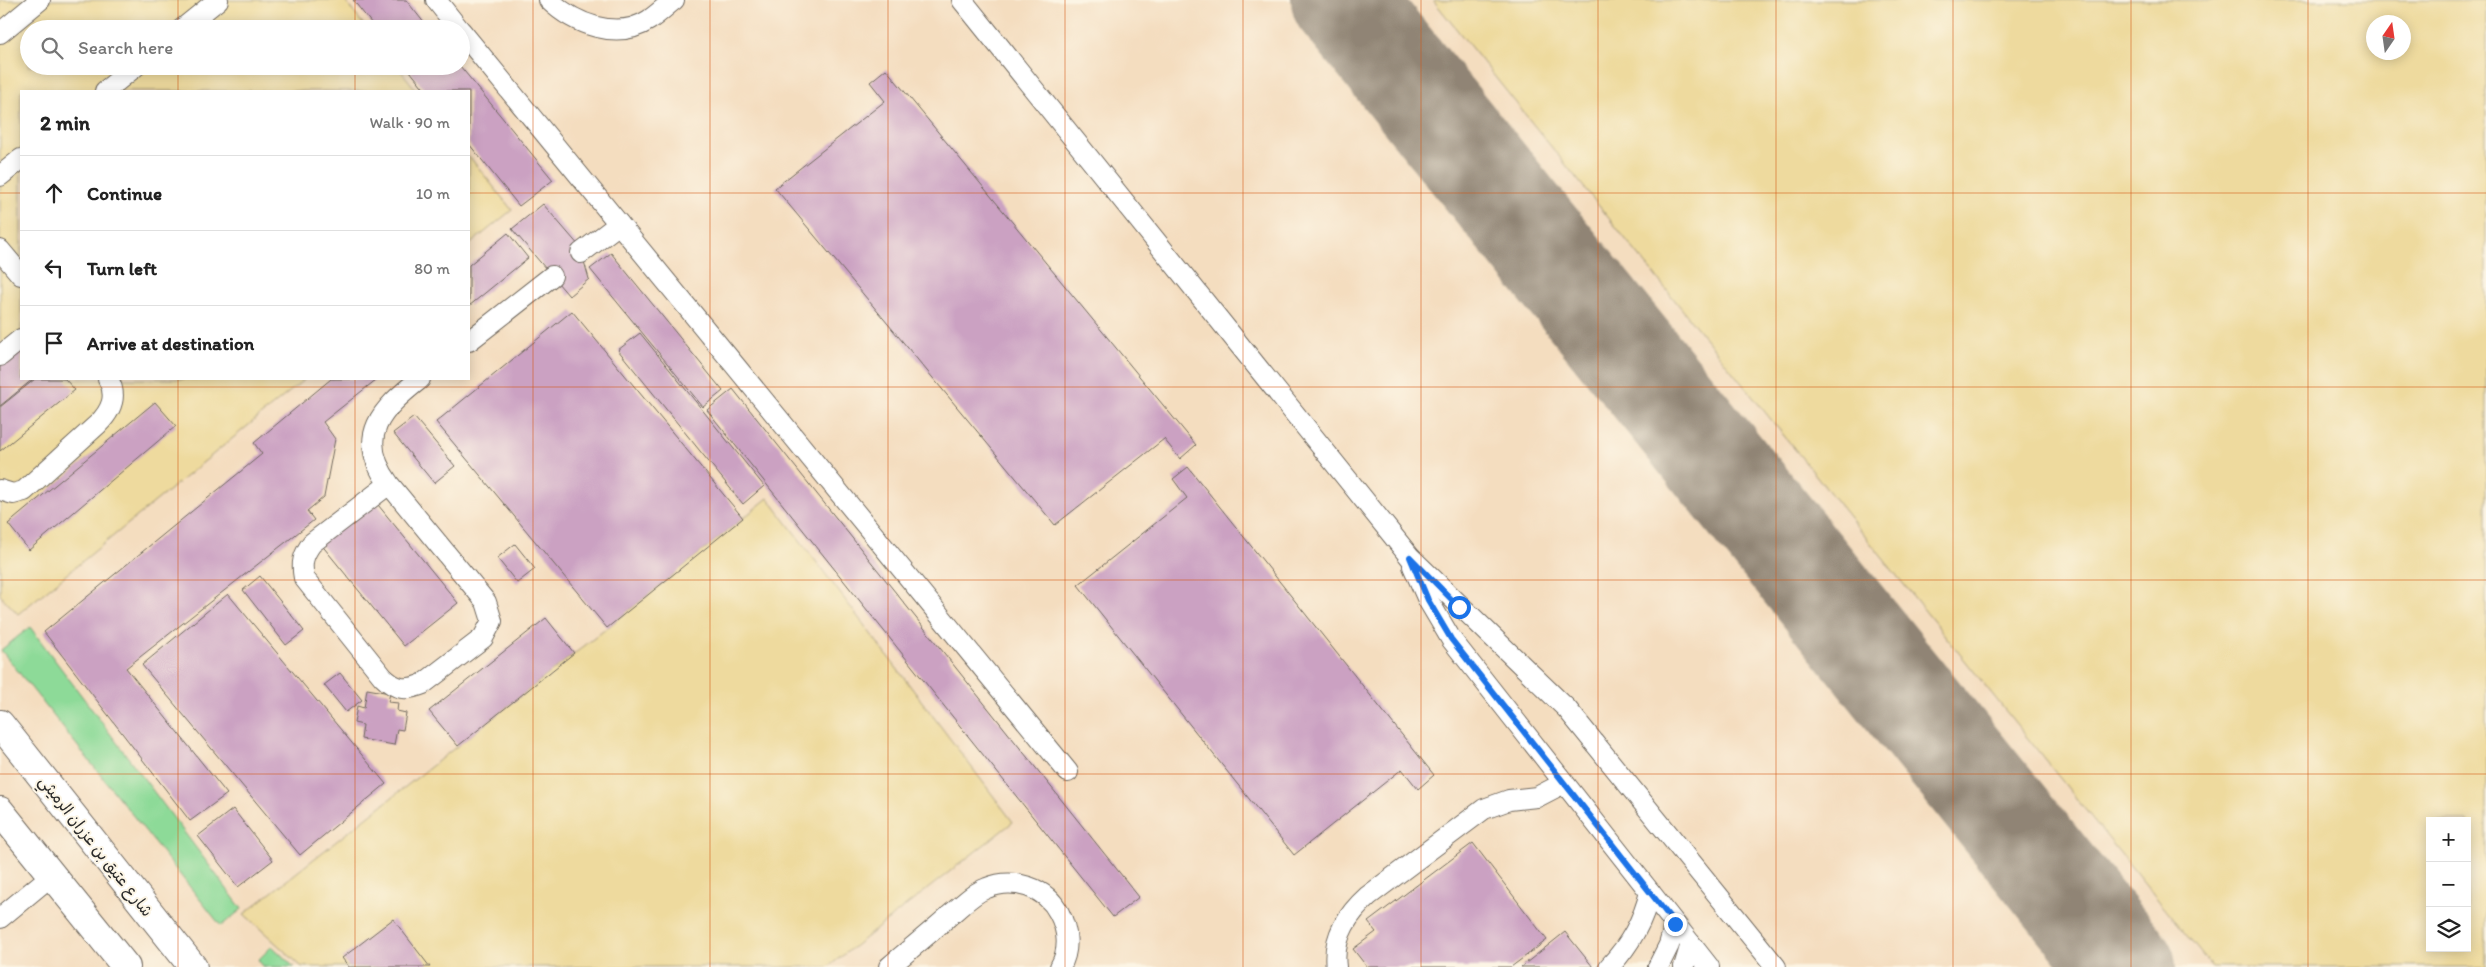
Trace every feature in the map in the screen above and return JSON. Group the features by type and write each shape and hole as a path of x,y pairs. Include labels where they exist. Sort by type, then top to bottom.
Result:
{"street":[{"name":"شارع عتيق بن عزران الرميثي","path":"0,724 193,967"},
{"path":"0,811 126,967"}],"lane":[{"path":"0,33 40,0"},
{"path":"193,20 218,0"},
{"path":"436,0 452,20"},
{"path":"549,0 560,11 577,21 596,28 614,29 632,27 648,21 674,0"},
{"path":"962,0 1410,557 1567,709 1776,967"},
{"path":"470,42 1068,772"},
{"path":"106,90 125,75"},
{"path":"0,176 20,160"},
{"path":"581,253 619,224"},
{"path":"0,250 20,274"},
{"path":"470,340 552,276"},
{"path":"0,356 20,340"},
{"path":"0,490 13,494 24,491 109,414 113,400 112,386 109,380"},
{"path":"389,484 312,544 304,553 301,566 304,578 382,677 391,685 401,689 412,688 422,684 483,638 492,621 486,602 389,484 381,472 376,458 374,444 380,416 388,404 419,380"},
{"path":"1410,557 1428,600 1451,639 1709,967"},
{"path":"1336,967 1338,942 1344,924 1354,909 1368,896 1484,809 1509,800 1537,797 1564,783"},
{"path":"0,918 52,875"},
{"path":"892,966 969,900 986,888 1004,883 1023,885 1041,892 1055,905 1064,922 1068,942 1064,960 1060,967"},
{"path":"1609,967 1636,932 1645,913 1650,892"},
{"path":"1658,967 1669,945 1675,924"},
{"path":"1684,967 1691,944"}],"green space":[{"path":"30,627 242,909 221,926 1,650"},
{"path":"272,946 294,967 264,967 258,960"}],"sand":[{"path":"0,0 344,0 360,20 20,20 20,75 404,75 416,90 20,90 20,380 304,380 18,614 0,595"},
{"path":"1433,0 2486,0 2486,967 2212,967"},
{"path":"470,157 512,210 470,244"},
{"path":"768,498 1013,822 828,967 302,967 244,914 607,628"}],"building":[{"path":"353,0 406,0 422,20 369,20"},
{"path":"886,69 1196,445 1180,459 1164,439 1055,525 775,188 885,101 870,82"},
{"path":"413,75 467,75 553,180 519,206 470,145 470,90 425,90"},
{"path":"543,204 580,247 589,279 569,296 512,229"},
{"path":"508,233 528,258 470,305 470,264"},
{"path":"611,253 723,391 703,407 590,269"},
{"path":"572,311 743,518 607,628 436,422"},
{"path":"640,333 764,486 743,504 618,350"},
{"path":"20,346 20,380 32,380 0,406 0,362"},
{"path":"34,380 66,380 75,390 0,451 0,407"},
{"path":"330,380 376,380 323,422 335,439 324,497 307,511 314,520 126,668 227,794 190,821 44,632 262,454 254,443"},
{"path":"733,389 1139,897 1113,917 707,410"},
{"path":"155,402 176,426 29,550 8,524"},
{"path":"414,417 455,466 434,483 393,433"},
{"path":"1188,467 1434,775 1418,789 1402,769 1294,855 1078,585 1187,498 1173,479"},
{"path":"374,500 458,603 404,646 320,543"},
{"path":"515,544 535,569 517,583 497,558"},
{"path":"260,576 304,631 286,645 243,590"},
{"path":"228,594 386,784 300,855 142,665"},
{"path":"546,618 574,653 458,746 429,711"},
{"path":"340,673 362,700 346,712 324,685"},
{"path":"367,689 390,693 388,702 398,703 397,711 406,713 403,730 397,729 394,745 361,739 363,725 354,723 357,706 364,708"},
{"path":"233,809 273,860 238,887 198,836"},
{"path":"1473,843 1547,940 1511,967 1367,967 1353,949 1376,932 1368,922"},
{"path":"393,919 430,967 349,967 342,958"},
{"path":"1565,932 1593,967 1521,967"}],"taxiway":[{"path":"1342,0 2125,967"}],"route":[{"path":"1459,607 1410,557 1428,600 1451,639 1675,924"}]}
